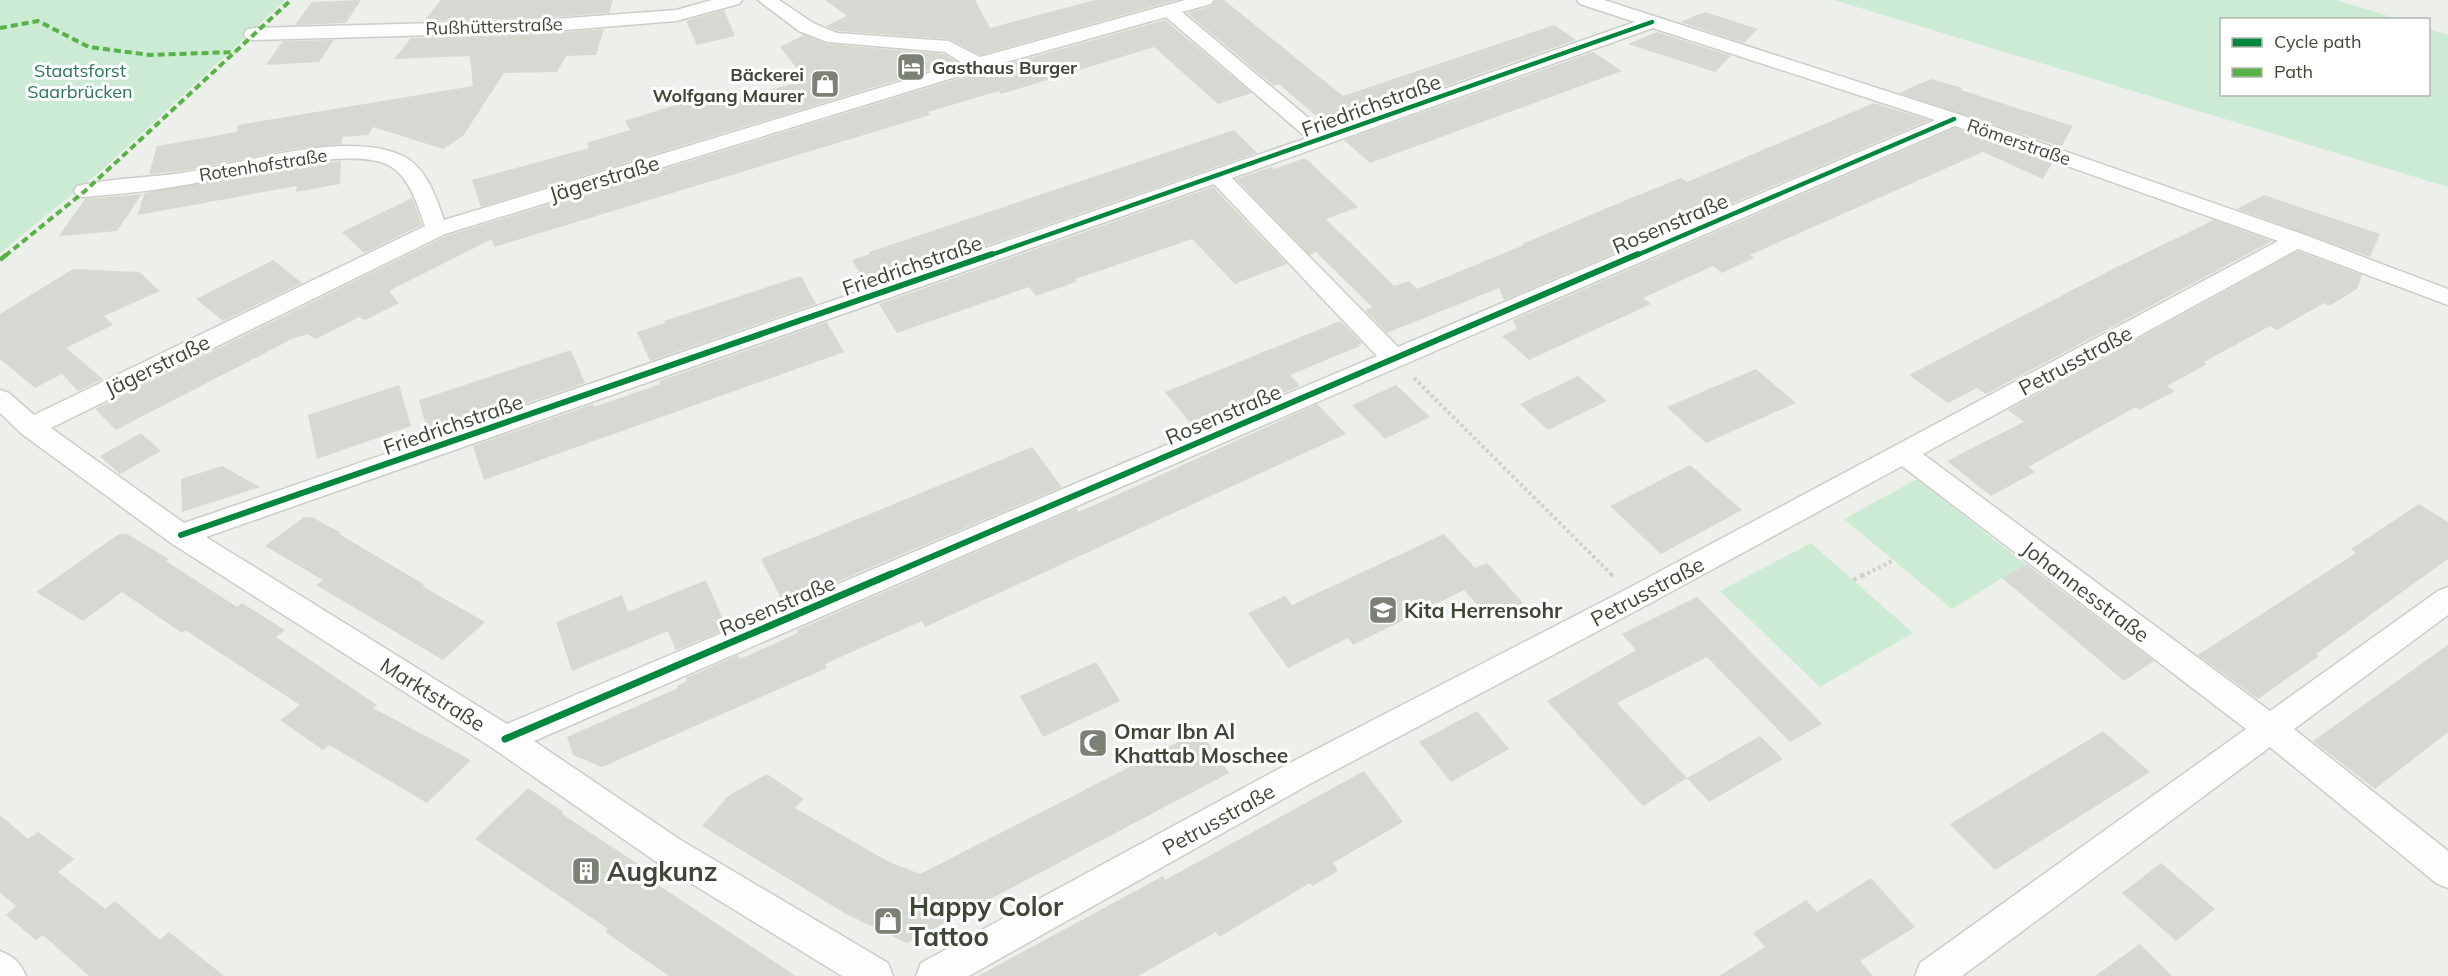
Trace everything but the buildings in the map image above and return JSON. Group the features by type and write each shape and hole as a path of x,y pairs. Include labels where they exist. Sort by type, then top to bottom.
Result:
{"street":[{"name":"Rußhütterstraße","path":"253,34 542,26 676,15 733,0"},
{"path":"767,0 806,27 834,38 949,47 978,64"},
{"name":"Jägerstraße","path":"31,426 437,229 978,64 1205,0"},
{"name":"Römerstraße","path":"1586,0 1954,119 2297,240 2448,297"},
{"name":"Friedrichstraße","path":"1170,11 1322,140"},
{"name":"Friedrichstraße","path":"181,535 1322,140 1652,22"},
{"name":"Rosenstraße","path":"505,739 1954,119"},
{"name":"Rotenhofstraße","path":"85,191 183,179 310,155 376,154 396,160 415,176 437,229"},
{"path":"1218,176 1394,358"},
{"name":"Petrusstraße","path":"934,976 1295,776 1635,598 2297,240"},
{"name":"Marktstraße","path":"0,399 31,426 181,535 505,739 667,850 875,976"},
{"name":"Johannesstraße","path":"1903,453 2270,729 2448,872"},
{"path":"1933,976 2448,599"},
{"path":"0,969 8,976"}],"path":[{"path":"1394,358 1635,598"},
{"path":"1853,580 1894,560"}],"green space":[{"name":"Staatsforst Saarbrücken","path":"0,0 286,0 102,170 0,253"},
{"path":"1834,0 2336,0 2395,18 2220,18 2220,96 2430,96 2430,29 2448,35 2448,187"},
{"path":"1917,479 2025,564 1952,609 1844,519"},
{"path":"1811,543 1913,633 1820,687 1720,591"}],"marked path":[{"path":"0,260 85,191 291,0"},
{"path":"0,28 38,21 89,47 150,55 235,52"}],"cycle path":[{"path":"181,535 1218,176 1652,22"},
{"path":"505,739 1954,119"}],"place":[{"name":"Gasthaus Burger","path":"911,67"},
{"name":"Bäckerei Wolfgang Maurer","path":"825,84"},
{"name":"Kita Herrensohr","path":"1383,610"},
{"name":"Omar Ibn Al Khattab Moschee","path":"1093,743"},
{"name":"Augkunz","path":"586,871"},
{"name":"Happy Color Tattoo","path":"888,921"}]}
